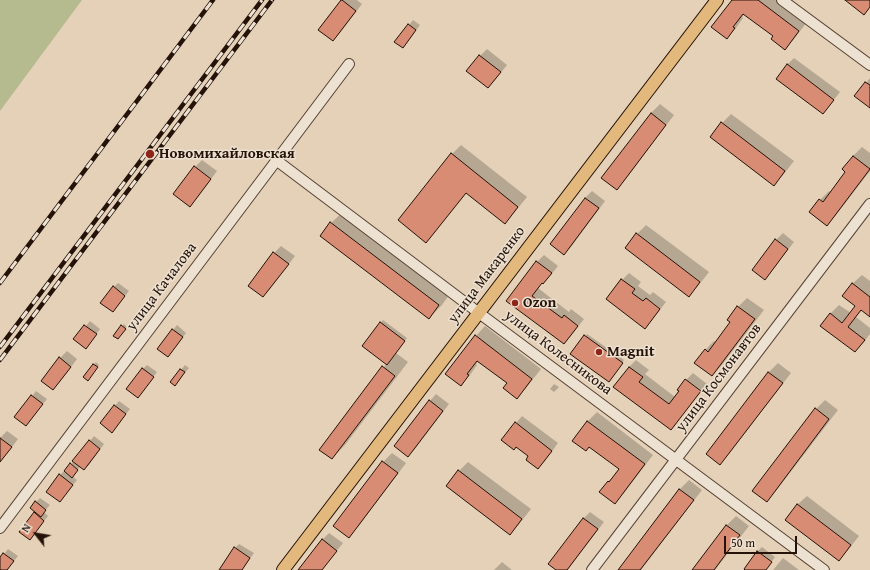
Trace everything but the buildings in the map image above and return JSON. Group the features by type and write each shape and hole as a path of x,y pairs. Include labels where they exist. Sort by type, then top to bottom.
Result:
{"main road":[{"name":"улица Макаренко","path":"283,570 718,0"}],"street":[{"path":"782,0 870,65"},
{"name":"улица Качалова","path":"0,528 349,64"},
{"name":"улица Колесникова","path":"276,160 824,570"},
{"name":"улица Космонавтов","path":"592,570 870,204"}],"green space":[{"path":"0,0 82,0 0,111"}],"railway":[{"path":"0,283 213,0"},
{"path":"0,347 262,0"},
{"path":"0,360 272,0"}],"place":[{"name":"Новомихайловская","path":"150,154"},
{"name":"Ozon","path":"515,303"},
{"name":"Magnit","path":"599,352"}]}
